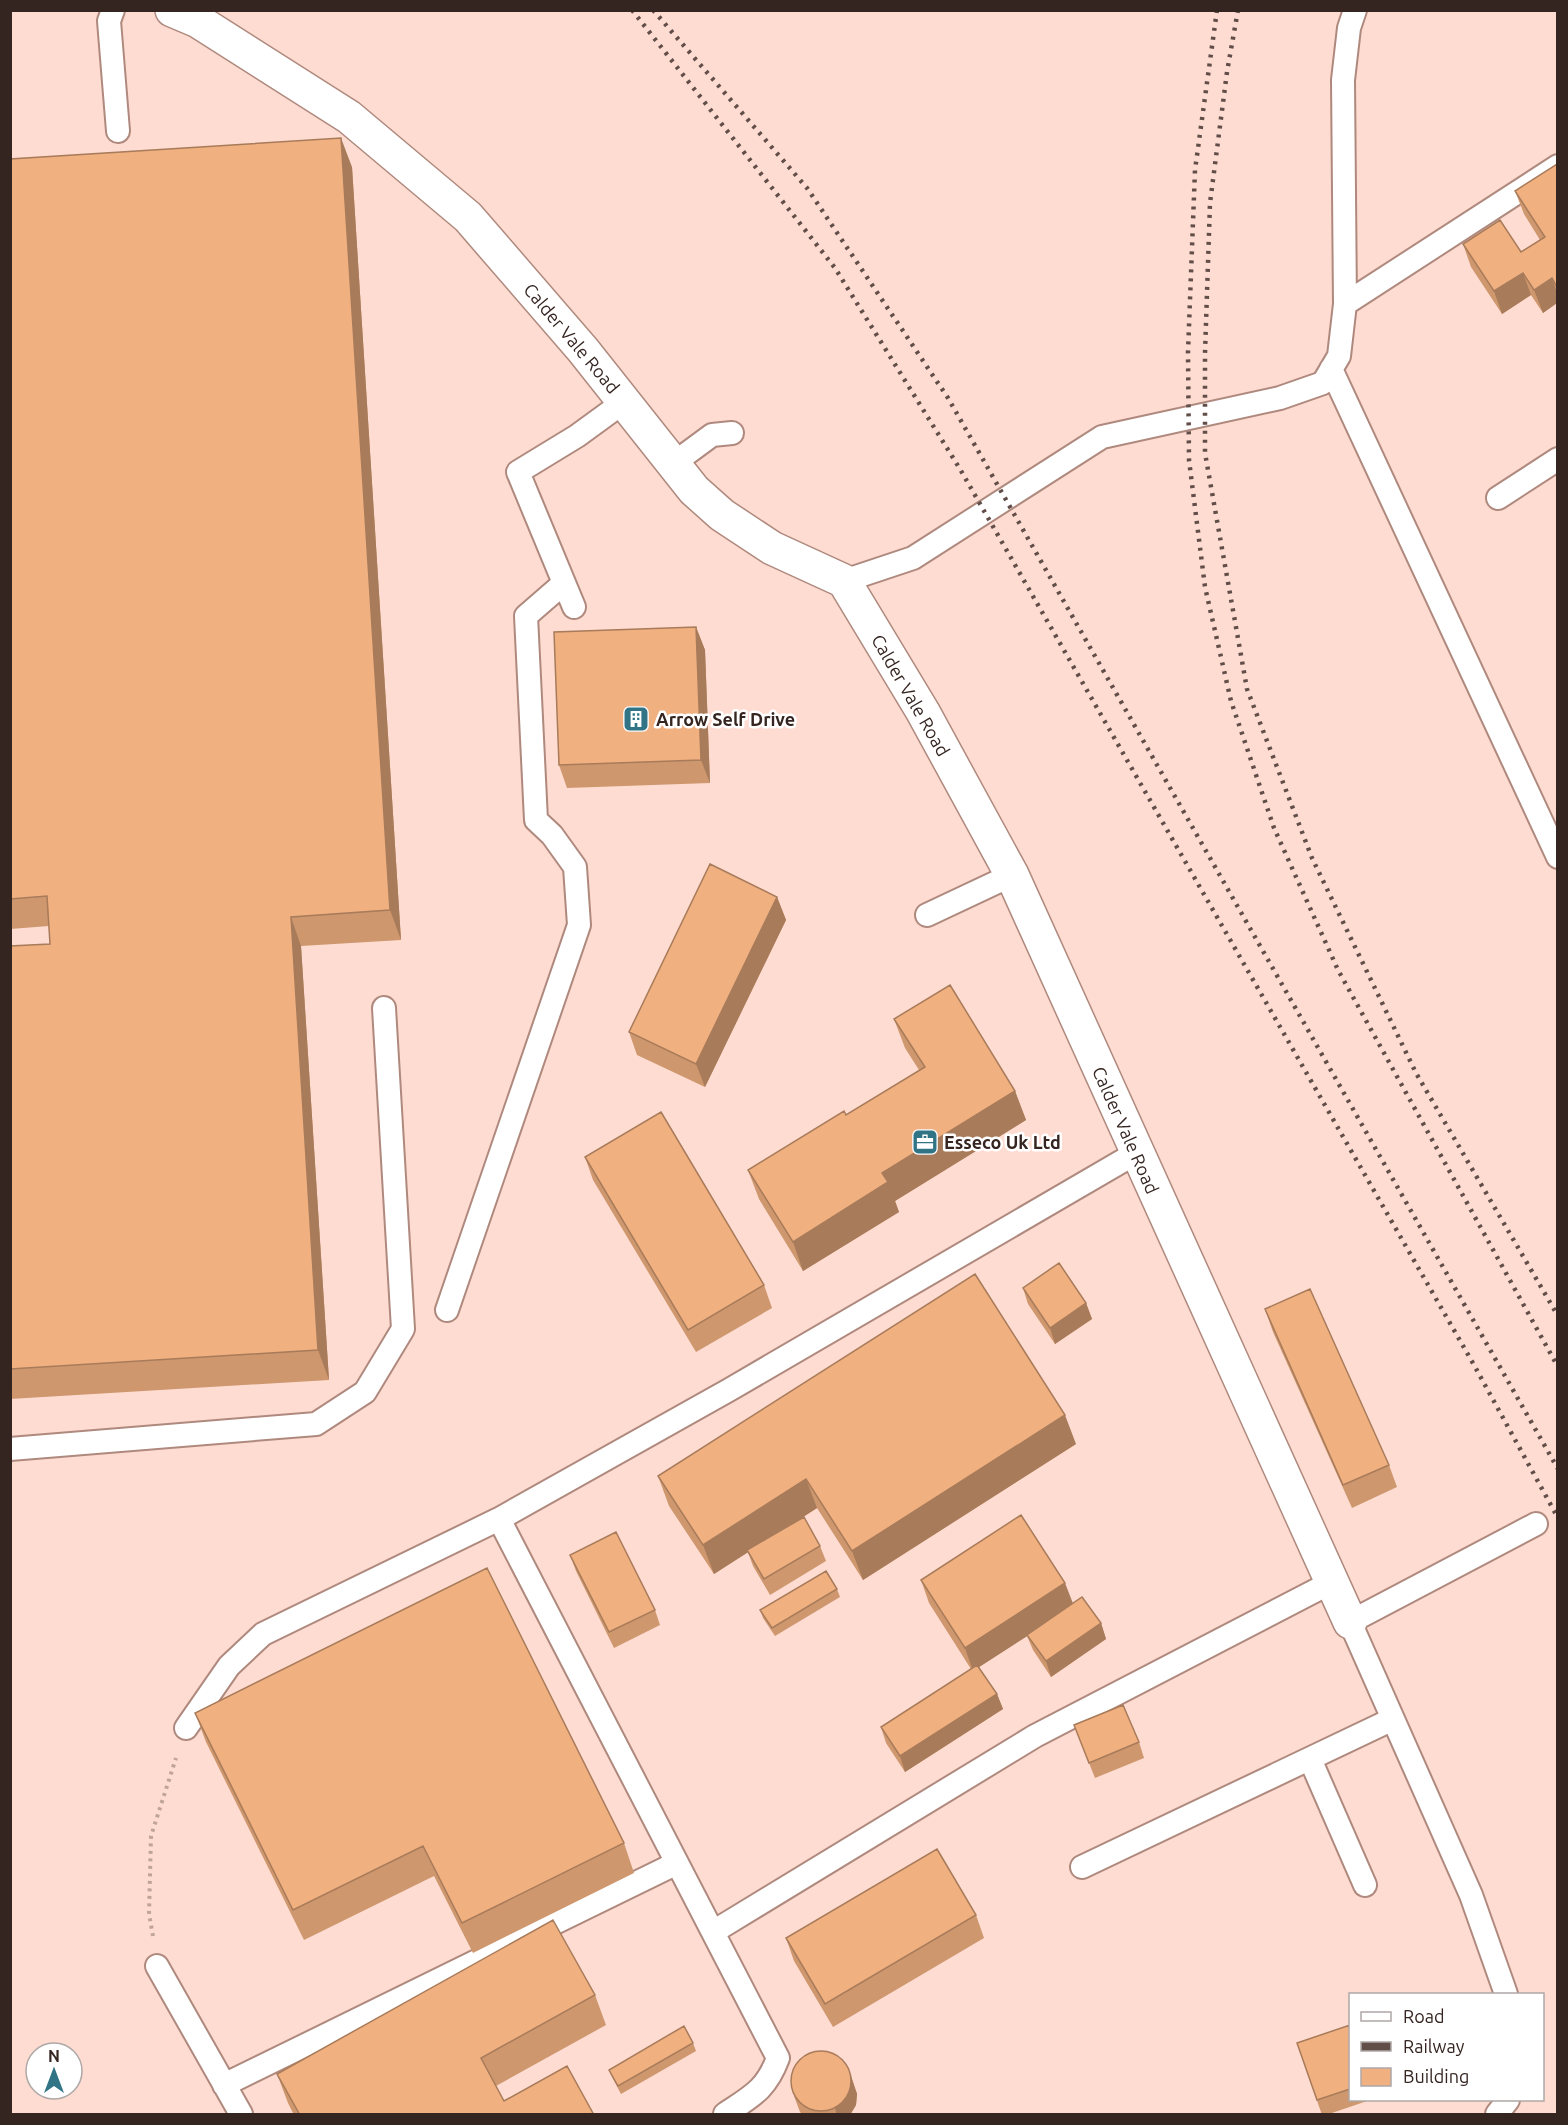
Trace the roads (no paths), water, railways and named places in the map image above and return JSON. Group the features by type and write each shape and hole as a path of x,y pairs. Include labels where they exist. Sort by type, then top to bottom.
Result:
{"street":[{"name":"Calder Vale Road","path":"172,10 198,21 349,117 468,217 625,401 694,490 722,515 772,548 844,581 923,712 1012,875 1350,1622"}],"lane":[{"path":"113,10 109,21 118,130"},
{"path":"844,581 913,558 1102,437 1280,398 1323,383 1339,356 1345,304 1343,80 1349,28 1354,10"},
{"path":"1345,304 1557,166"},
{"path":"1331,369 1557,857"},
{"path":"574,607 518,472 578,436 625,401"},
{"path":"674,463 712,435 732,433"},
{"path":"1498,498 1557,459"},
{"path":"447,1310 579,925 574,867 552,835 536,820 526,615 564,583"},
{"path":"927,915 1012,875"},
{"path":"10,1449 316,1424 365,1392 403,1329 384,1008"},
{"path":"186,1728 229,1666 263,1634 499,1519 729,1390 1136,1153"},
{"path":"499,1519 778,2058 771,2078 762,2089 725,2115"},
{"path":"1505,1993 1471,1895 1350,1622 1536,1524"},
{"path":"713,1932 1035,1736 1332,1582"},
{"path":"1082,1867 1393,1719"},
{"path":"1310,1759 1365,1885"},
{"path":"224,2085 677,1863"},
{"path":"157,1966 241,2115"},
{"path":"1497,2115 1507,2101"}],"railway":[{"path":"632,10 835,268 960,469 1474,1365 1558,1518"},
{"path":"653,10 807,188 948,398 1558,1469"},
{"path":"1217,10 1195,170 1188,352 1189,460 1205,587 1231,701 1274,828 1338,970 1558,1367"},
{"path":"1238,10 1227,72 1210,203 1205,353 1205,453 1247,689 1312,858 1416,1073 1558,1316"}],"place":[{"name":"Arrow Self Drive","path":"636,719"},
{"name":"Esseco Uk Ltd","path":"925,1142"}]}
